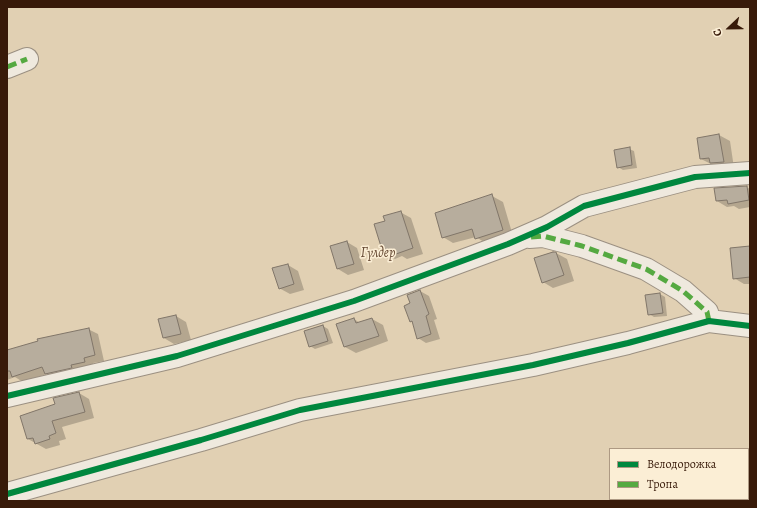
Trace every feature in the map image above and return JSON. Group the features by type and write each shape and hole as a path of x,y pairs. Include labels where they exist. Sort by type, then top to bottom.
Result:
{"street":[{"path":"7,67 27,59"},
{"path":"7,396 177,356 354,301 449,267 524,237 548,227 584,206 695,178 750,173"},
{"path":"524,237 543,236 582,246 646,269 683,291 707,312 709,321"},
{"path":"7,494 201,440 300,410 533,365 628,344 709,321 750,326"}],"green space":[{"name":"Гүлдер","path":"7,7 750,7 750,501 7,501"}],"building":[{"path":"719,134 724,162 710,163 709,158 700,159 697,138"},
{"path":"630,147 632,165 617,168 614,150"},
{"path":"747,186 749,200 728,204 727,200 716,201 714,188"},
{"path":"492,194 503,230 475,239 472,229 442,238 435,213"},
{"path":"401,211 413,248 396,254 395,250 383,253 374,224 385,221 383,216"},
{"path":"347,241 354,264 337,269 330,246"},
{"path":"750,246 750,277 733,279 730,248"},
{"path":"556,252 564,275 542,283 534,258"},
{"path":"288,264 294,284 279,289 272,268"},
{"path":"420,290 429,314 426,316 431,334 417,339 412,321 410,322 404,306 410,303 407,295"},
{"path":"660,293 663,313 648,315 645,295"},
{"path":"176,315 181,334 163,338 158,319"},
{"path":"354,318 356,323 372,318 379,336 344,347 336,324"},
{"path":"323,325 328,341 309,347 304,331"},
{"path":"89,328 95,355 84,358 85,362 71,365 72,368 45,374 42,367 12,377 10,371 7,371 7,350 38,341 37,339"},
{"path":"79,392 85,412 52,421 56,433 49,436 50,439 35,444 33,438 27,439 20,416 55,404 53,398"}],"marked path":[{"path":"7,67 27,59"},
{"path":"531,237 543,236 582,246 646,269 683,291 707,312 709,321"}],"cycle path":[{"path":"7,396 177,356 354,301 508,244 547,227 584,206 695,177 750,173"},
{"path":"7,494 201,440 300,410 533,365 628,343 709,321 750,326"}]}
